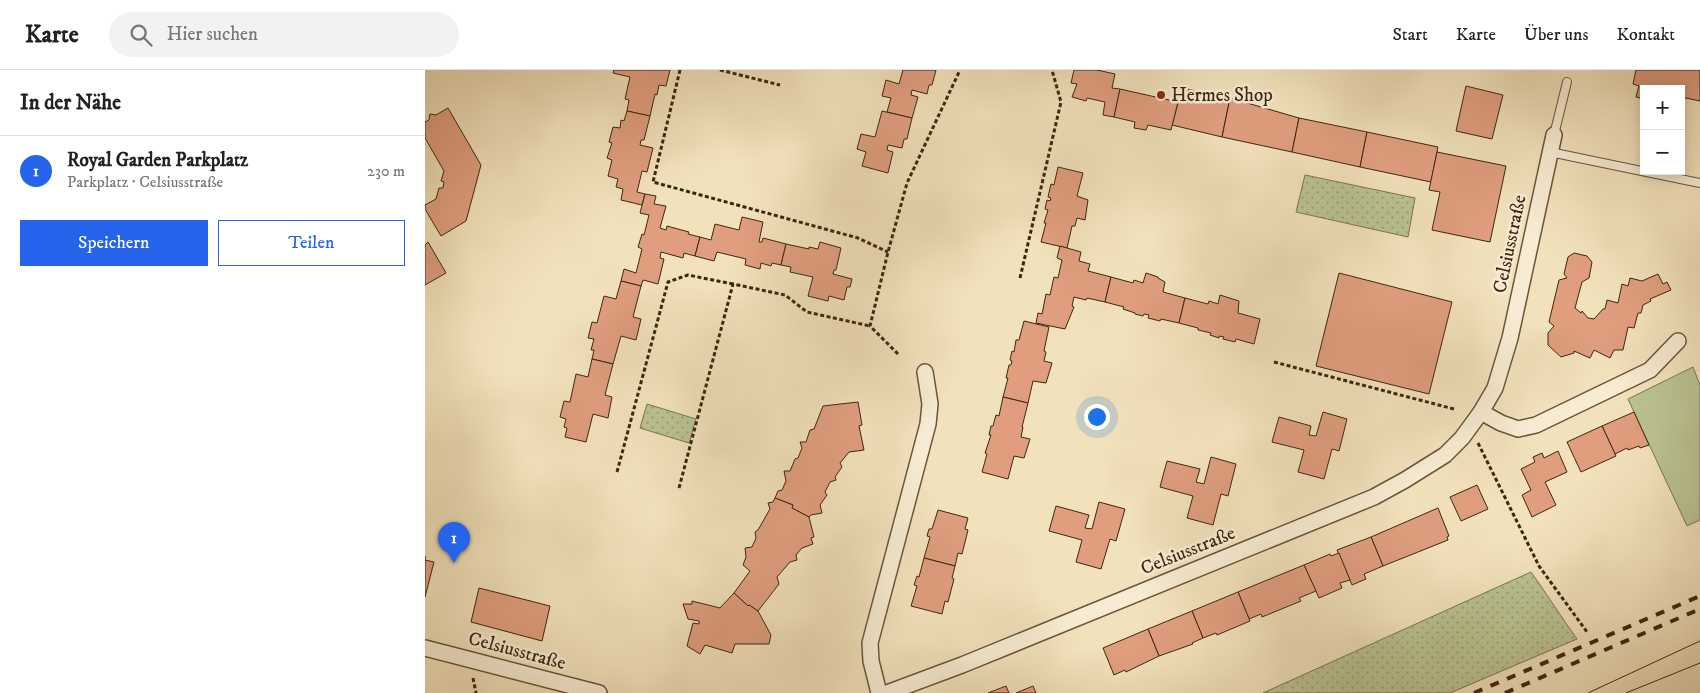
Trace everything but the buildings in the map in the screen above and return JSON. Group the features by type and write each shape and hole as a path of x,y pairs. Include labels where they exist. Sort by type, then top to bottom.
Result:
{"street":[{"name":"Celsiusstraße","path":"887,693 962,665 1374,497 1445,455 1481,412 1495,388 1510,338 1554,135"},
{"path":"1481,412 1501,423 1519,428 1536,425 1650,370 1678,341"},
{"path":"879,693 871,661 870,643 928,424 930,404 925,372"},
{"name":"Celsiusstraße","path":"425,648 599,693"}],"lane":[{"name":"Celsiusstraße","path":"1554,135 1567,82"},
{"path":"1550,152 1700,183"}],"path":[{"path":"680,70 653,182 858,238 888,252"},
{"path":"720,70 780,85"},
{"path":"870,326 907,183 960,70"},
{"path":"1020,278 1061,102 1052,70"},
{"path":"617,472 668,282 688,276 785,295 807,312 870,326 898,354"},
{"path":"679,488 733,284"},
{"path":"1274,362 1454,409"},
{"path":"1478,443 1539,566 1587,632"},
{"path":"473,678 476,693"}],"green space":[{"path":"1305,175 1415,198 1408,237 1296,212"},
{"path":"1693,367 1700,385 1700,520 1687,526 1628,399"},
{"path":"647,404 696,419 689,443 640,428"},
{"path":"1531,572 1577,639 1450,693 1263,693"}],"tram line":[{"path":"1588,693 1700,641"},
{"path":"1626,693 1700,663"}],"railway":[{"path":"1474,693 1700,596"},
{"path":"1505,693 1700,609"}],"place":[{"name":"Hermes Shop","path":"1161,95"},
{"name":"Royal Garden Parkplatz","path":"454,563"}]}
